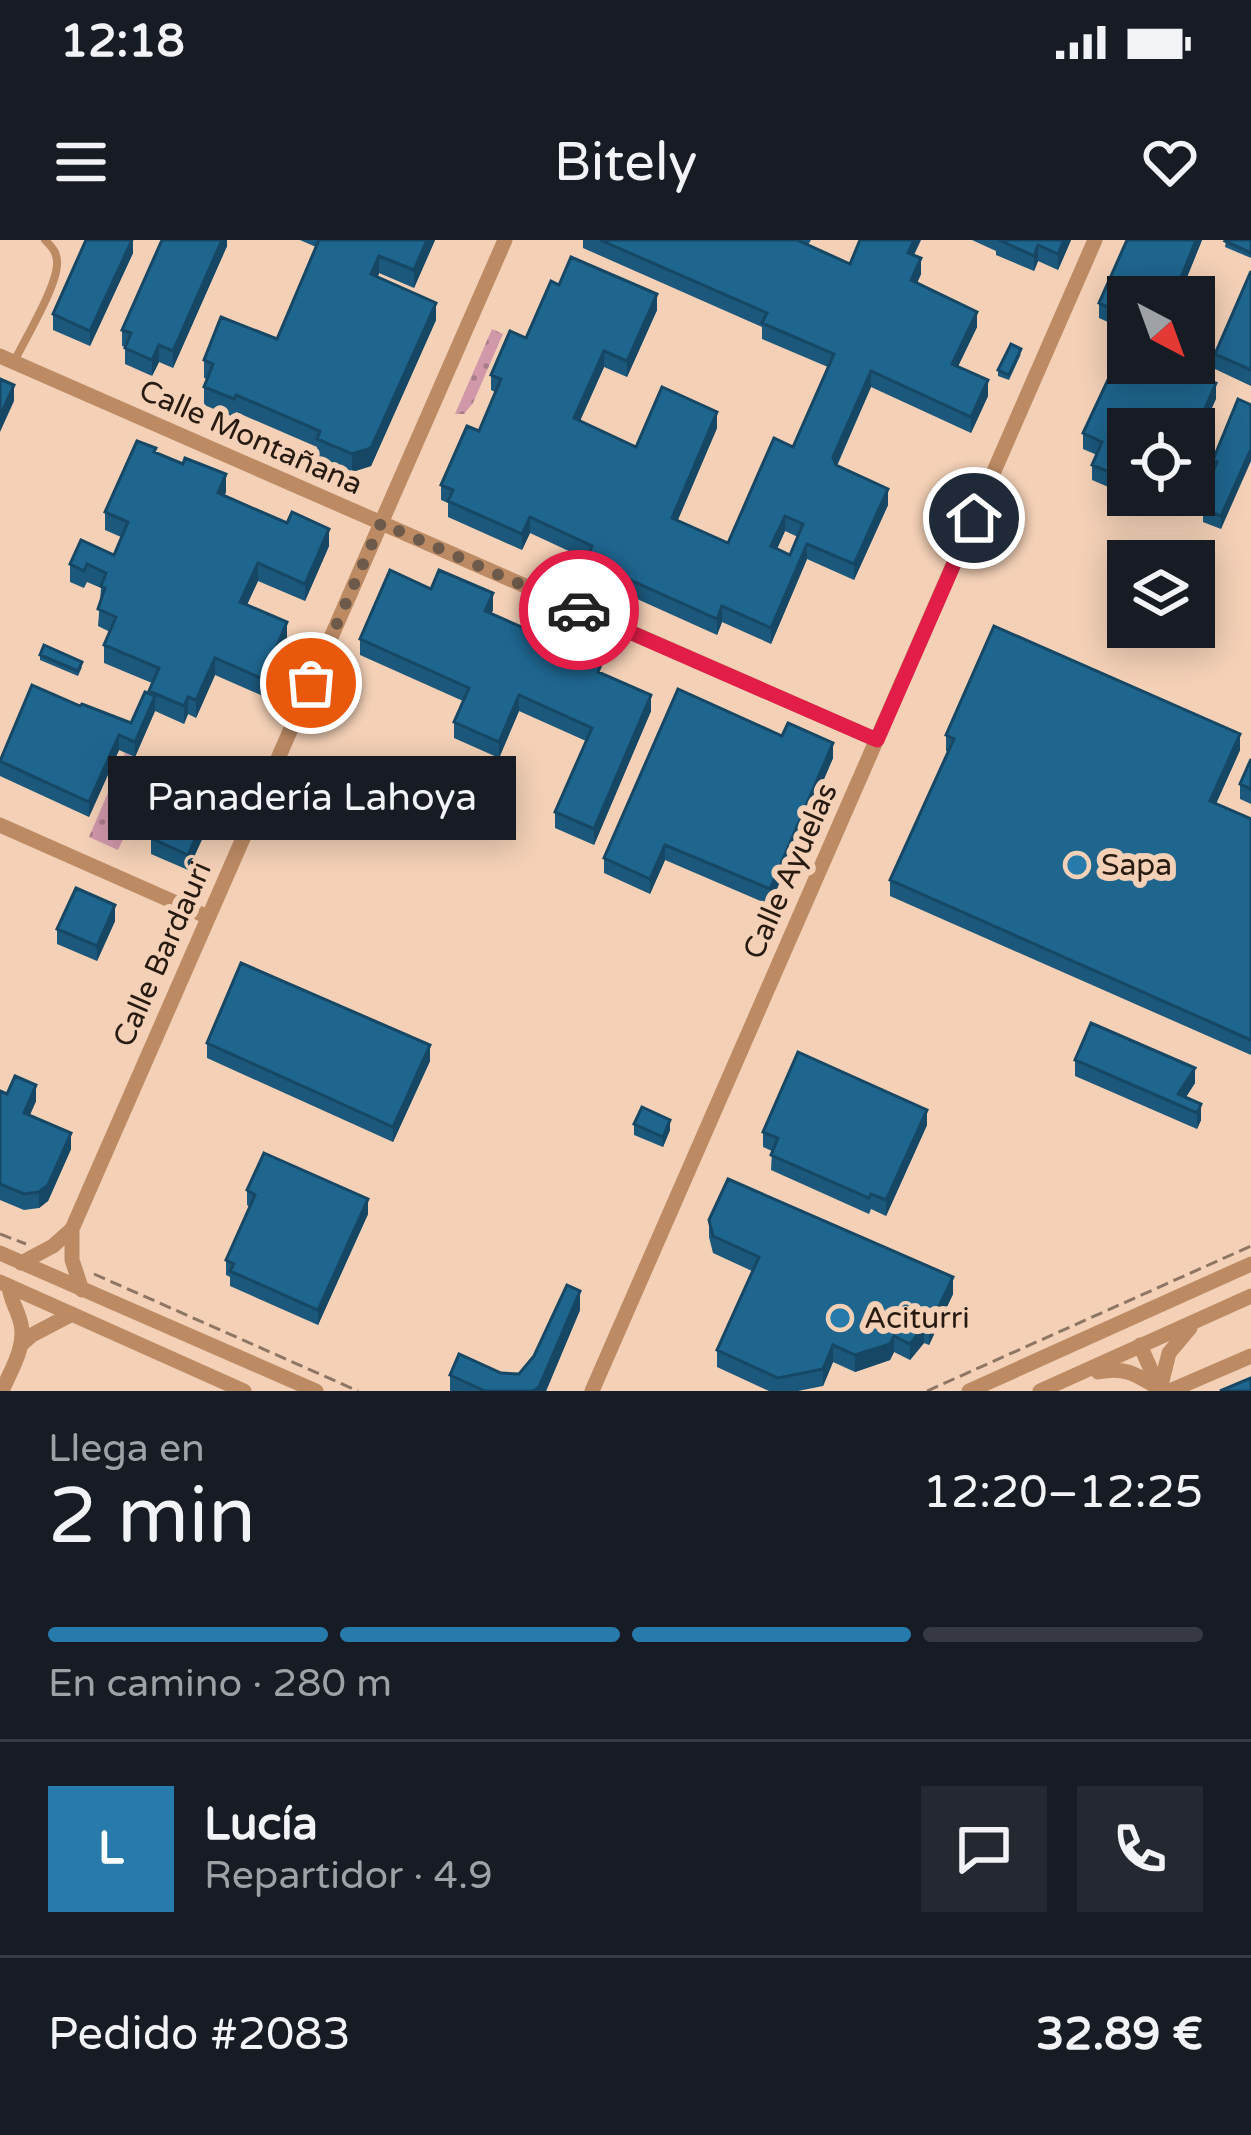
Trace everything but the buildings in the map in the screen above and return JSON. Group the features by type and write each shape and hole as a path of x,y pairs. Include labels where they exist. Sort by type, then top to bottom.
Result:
{"street":[{"name":"Calle Bardauri","path":"82,1290 72,1260 72,1229 506,240"},
{"name":"Calle Ayuelas","path":"592,1391 1095,240"},
{"name":"Calle Montañana","path":"7,359 877,740"},
{"path":"0,825 208,916"},
{"name":"Calle Bardauri","path":"21,1262 72,1229"},
{"path":"0,1253 316,1391"},
{"path":"969,1391 1251,1264"},
{"path":"5,1284 244,1391"},
{"path":"5,1284 21,1323 22,1344"},
{"path":"1140,1345 1147,1319 1197,1298 1205,1285"},
{"path":"1040,1391 1251,1295"},
{"path":"2,1391 22,1344 72,1314"},
{"path":"1164,1390 1169,1353 1198,1320"},
{"path":"1047,1356 1060,1359 1117,1334 1140,1345 1164,1390"},
{"path":"1077,1375 1115,1368 1164,1390 1251,1356"}],"lane":[{"path":"7,359 54,280 55,250 45,240"}],"path":[{"path":"0,1234 47,1249"},
{"path":"927,1391 1251,1246"},
{"path":"72,1260 100,1278 358,1391"}],"shaded area":[{"path":"492,329 503,334 473,403 464,414 455,414"},
{"path":"125,753 157,768 118,850 89,837"}],"way so far":[{"path":"311,683 381,523 579,610"}],"place":[{"name":"Panadería Lahoya","path":"311,683"},
{"name":"Sapa","path":"1077,865"},
{"name":"Aciturri","path":"840,1318"}],"route":[{"path":"579,610 877,740 974,518"}]}
